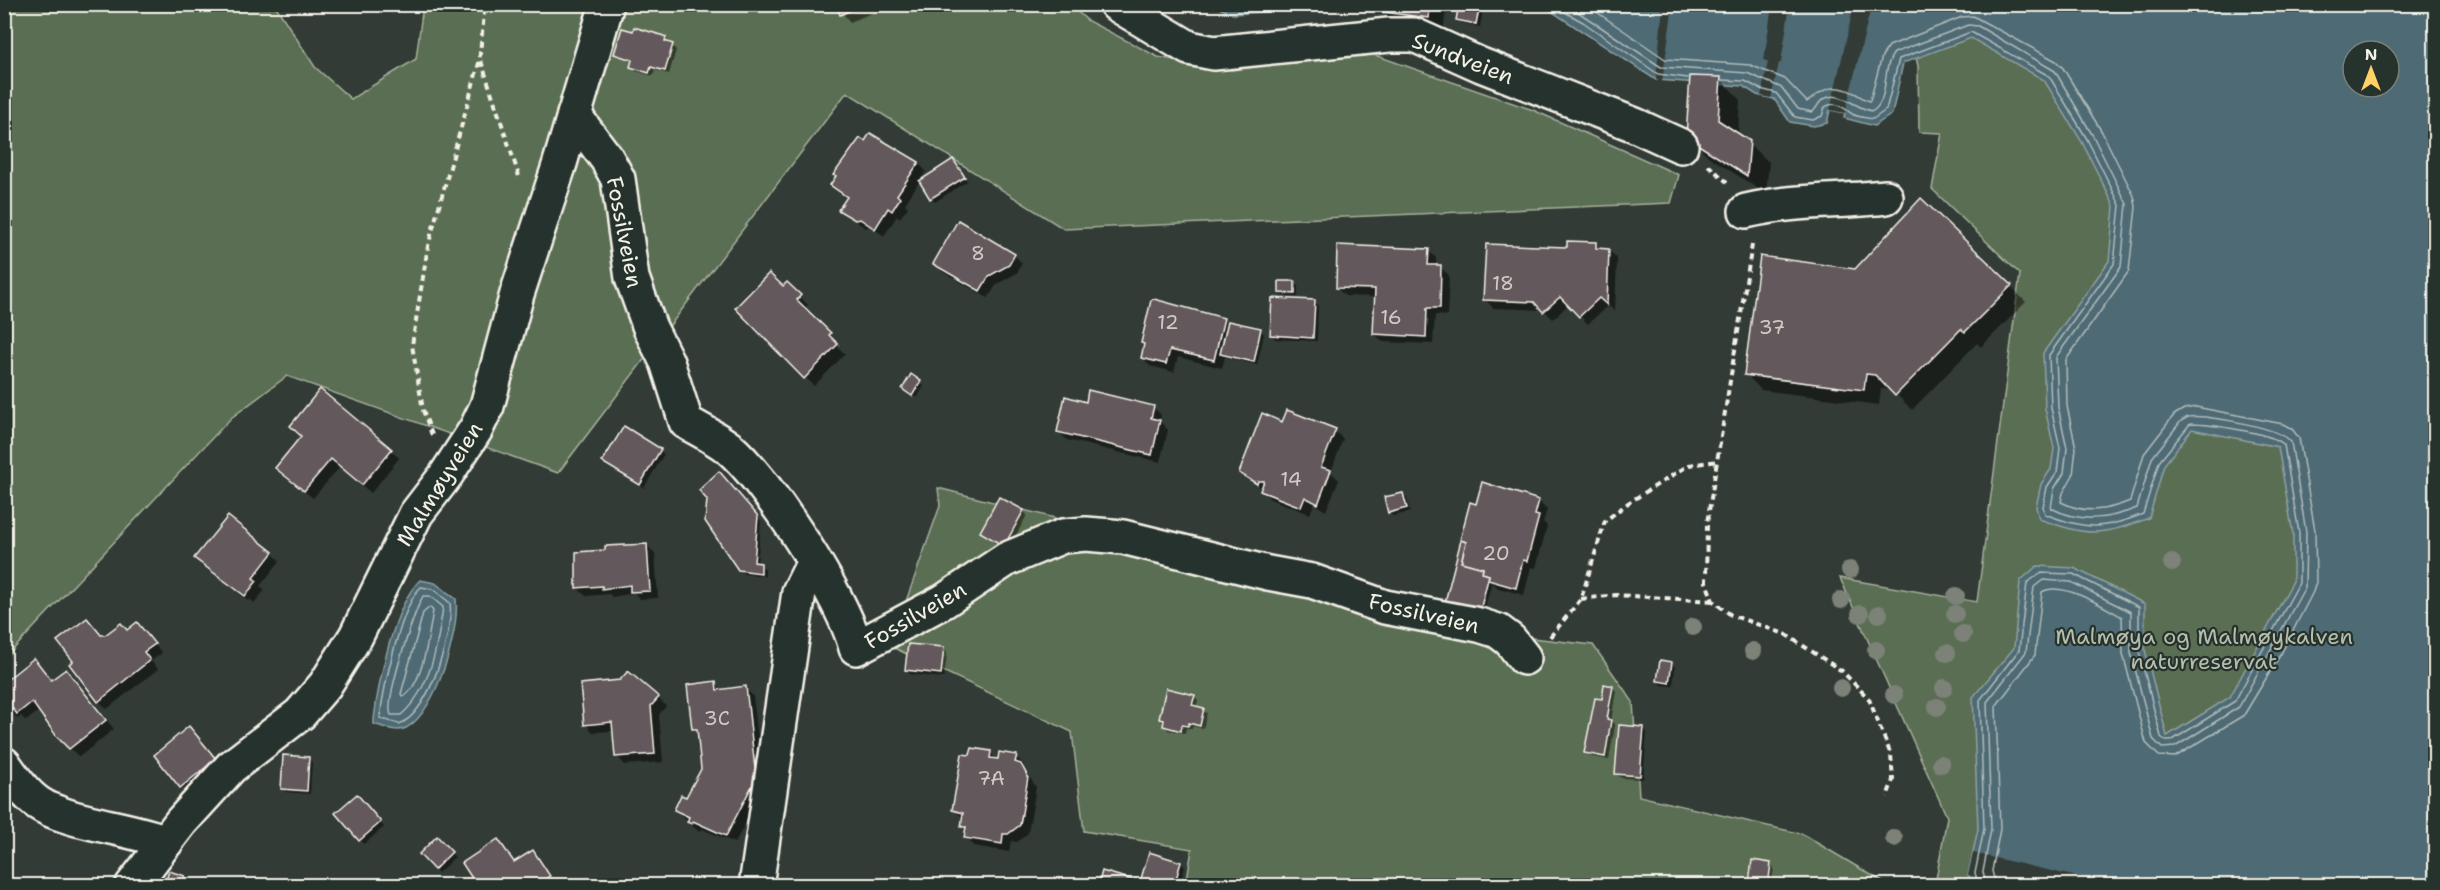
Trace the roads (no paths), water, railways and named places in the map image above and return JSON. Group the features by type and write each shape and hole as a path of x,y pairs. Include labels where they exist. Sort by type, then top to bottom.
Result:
{"street":[{"name":"Malmøyveien","path":"132,885 231,766 300,714 325,685 356,636 416,514 446,475 476,429 487,406 517,294 608,4"},
{"name":"Sundveien","path":"1116,4 1189,48 1214,53 1389,35 1414,35 1480,65 1635,125 1681,147"},
{"name":"Fossilveien","path":"574,115 607,159 618,179 632,278 650,328 667,362 686,422 728,447 753,472 814,562 847,622 856,648 944,601 1007,559 1063,536 1086,534 1123,537 1268,573 1312,580 1385,607 1479,625 1498,631 1510,640 1524,658"},
{"path":"1746,212 1794,202 1886,197"},
{"path":"756,885 799,592 814,562"},
{"path":"4,764 27,794 46,807 149,835 166,842"}],"water":[{"path":"1212,5 1368,5 1233,14"},
{"name":"Malmøya og Malmøykalven naturreservat","path":"1542,5 2435,5 2435,885 1974,885 1968,875 1978,829 1973,697 2014,648 2020,581 2037,566 2074,568 2145,604 2145,650 2167,736 2230,697 2293,581 2293,534 2278,447 2192,429 2164,465 2149,518 2117,529 2094,532 2070,529 2039,519 2036,507 2041,484 2051,469 2054,448 2045,409 2043,353 2109,261 2114,206 2082,142 2044,80 1971,38 1903,63 1892,114 1874,126 1844,118 1845,113 1830,110 1827,123 1814,126 1790,122 1774,99 1757,95 1743,86 1656,80"},
{"path":"420,580 435,583 456,599 454,630 444,670 427,706 406,728 390,729 374,724 379,686 395,625 402,607"}]}
